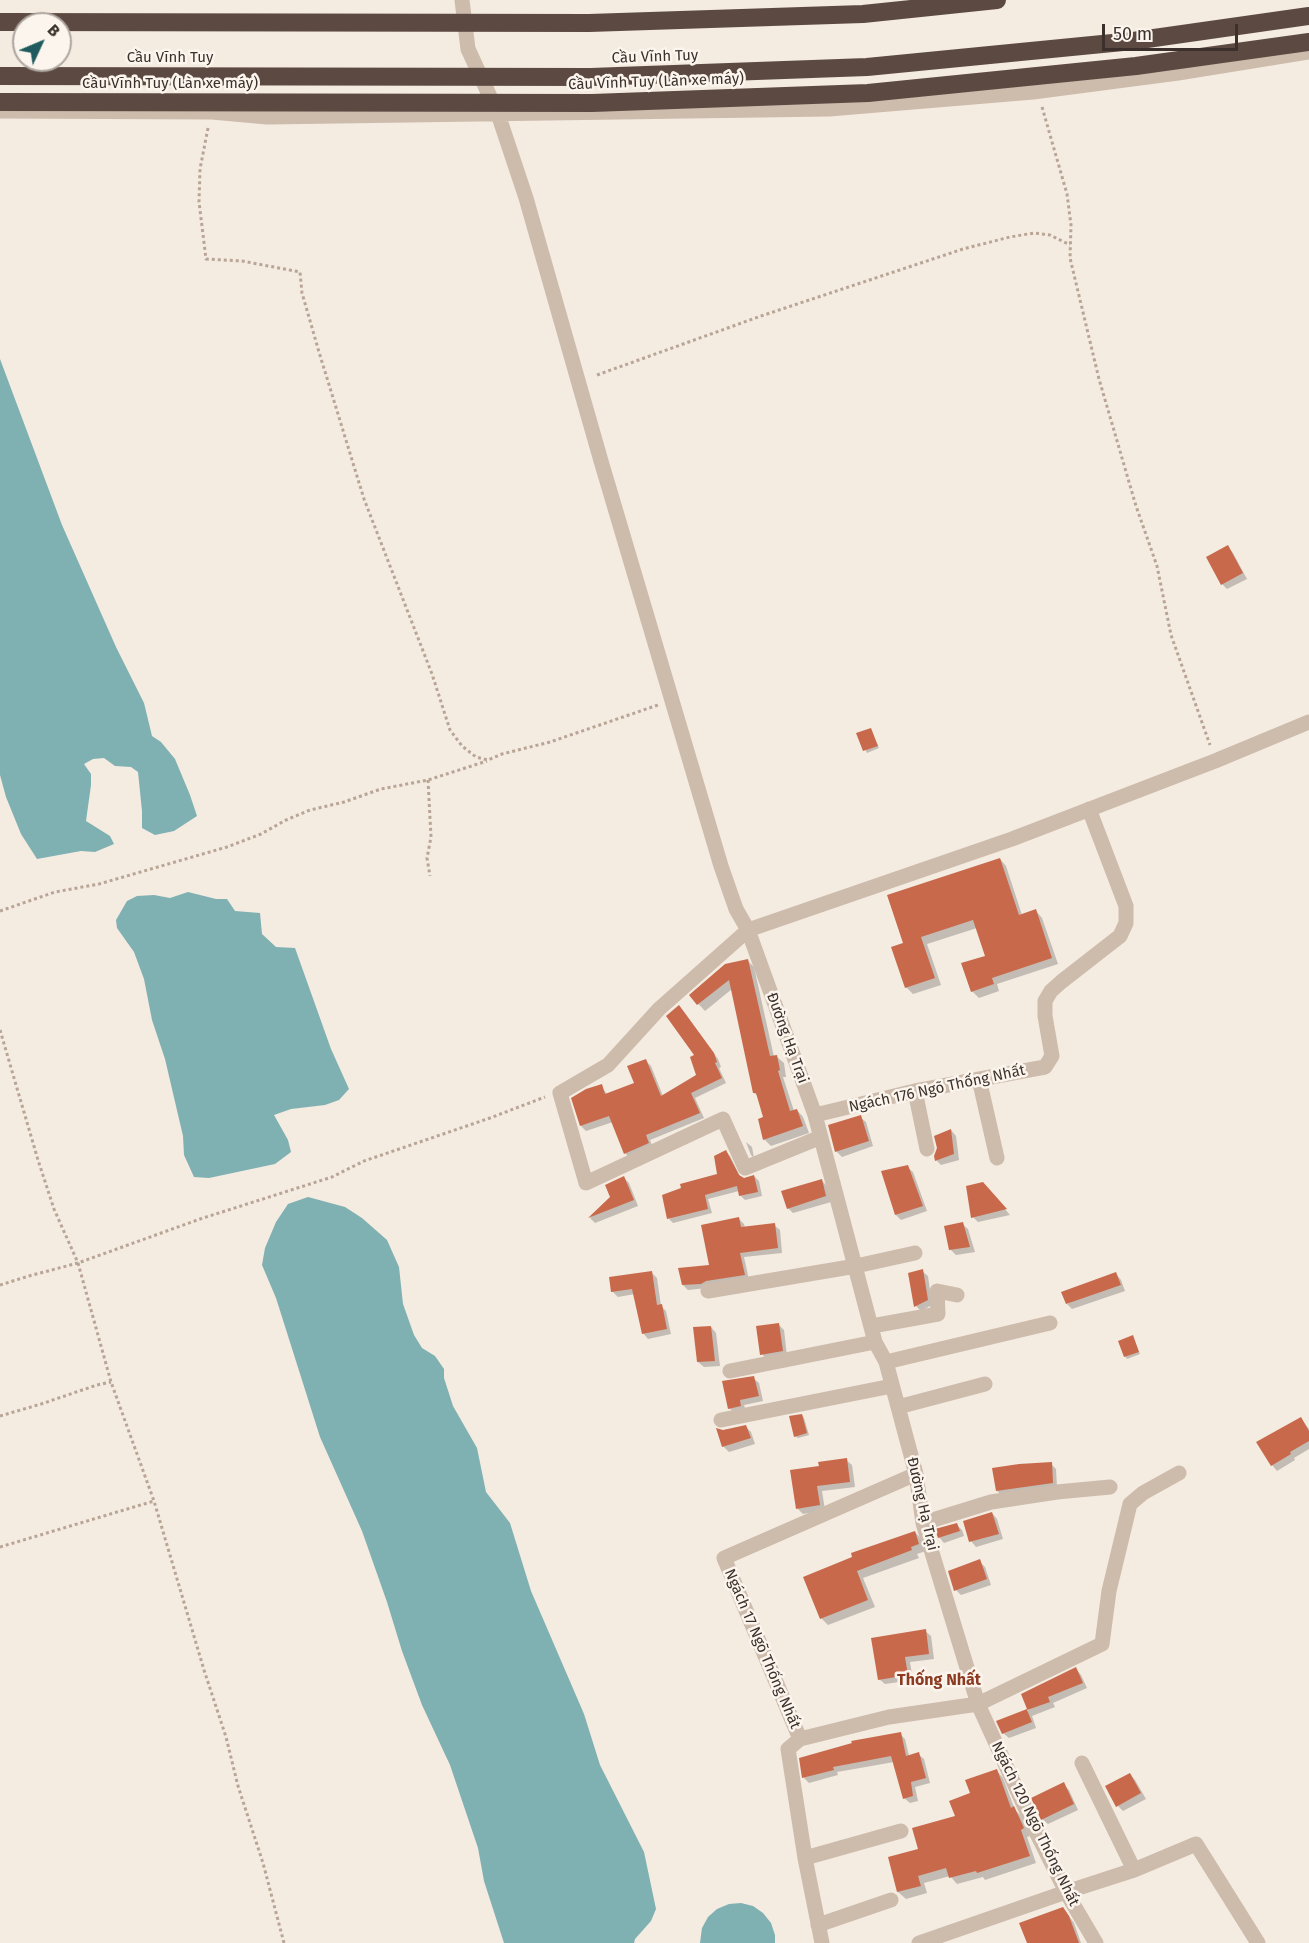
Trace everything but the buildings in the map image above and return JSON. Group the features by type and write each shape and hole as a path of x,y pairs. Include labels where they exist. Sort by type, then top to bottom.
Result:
{"highway":[{"path":"0,22 589,23 863,14 997,0"},
{"name":"Cầu Vĩnh Tuy","path":"0,76 591,77 867,67 1133,41 1309,16"},
{"name":"Cầu Vĩnh Tuy (Làn xe máy)","path":"0,102 592,103 868,93 1136,66 1309,42"}],"street":[{"name":"Đường Hạ Trại","path":"462,0 468,49 498,114 526,198 604,472 721,866 736,909 748,930 815,1115 875,1342 886,1362 916,1474 923,1523 978,1704"},
{"path":"0,111 212,112 267,117 829,109 1038,91 1178,73 1309,52"},
{"path":"821,1137 745,1168 723,1119 586,1183 560,1093 608,1065 659,1009 748,930 1002,843 1215,761 1309,722"},
{"name":"Ngách 176 Ngõ Thống Nhất","path":"815,1115 915,1091 1045,1067 1052,1056 1045,1016 1045,1001 1051,991 1061,982 1120,936 1126,923 1126,906 1089,809"},
{"path":"979,1079 997,1158"},
{"path":"915,1091 927,1149"},
{"path":"708,1291 856,1266 915,1253"},
{"path":"872,1326 938,1314 937,1291 957,1295"},
{"path":"886,1362 1050,1323"},
{"path":"730,1371 875,1342"},
{"path":"898,1407 985,1384"},
{"path":"721,1420 892,1386"},
{"path":"822,1943 805,1858 788,1749 800,1739 889,1717 978,1704 1102,1644 1109,1591 1131,1504 1143,1493 1179,1473"},
{"name":"Ngách 17 Ngõ Thống Nhất","path":"800,1739 724,1558 916,1474"},
{"path":"923,1523 991,1502 1110,1487"},
{"name":"Ngách 120 Ngõ Thống Nhất","path":"978,1704 1036,1832 1066,1892 1096,1943"},
{"path":"1082,1763 1134,1870"},
{"path":"805,1858 901,1831"},
{"path":"919,1943 1134,1870 1196,1844 1258,1943"},
{"path":"818,1925 891,1900"}],"path":[{"path":"1038,91 1067,194 1071,225 1070,258 1118,446 1157,566 1171,635 1215,761"},
{"path":"212,112 200,169 200,202 206,259 242,261 300,272 302,294 364,499 432,674 450,730 462,746 476,758 488,760"},
{"path":"597,375 761,316 963,249 1034,233 1050,235 1070,245"},
{"path":"0,911 55,892 99,884 227,847 261,834 310,810 344,802 381,789 428,780 502,754 550,742 647,708 673,702"},
{"path":"428,780 431,837 427,858 430,876"},
{"path":"0,1030 54,1209 78,1263 111,1382 154,1501 226,1737 284,1943"},
{"path":"0,1285 78,1263 200,1219 332,1177 364,1161 560,1093"},
{"path":"0,1416 111,1382"},
{"path":"0,1547 154,1501"}],"water":[{"path":"0,359 62,525 116,647 144,703 152,736 161,742 175,759 190,795 197,816 174,831 155,835 142,828 138,772 131,767 115,766 104,758 93,759 84,764 91,774 86,821 110,836 114,844 95,852 81,851 37,859 21,834 6,797 0,775"},
{"path":"188,892 216,899 227,899 235,911 260,913 262,934 276,947 295,948 331,1049 349,1089 339,1100 325,1105 291,1109 274,1115 288,1140 291,1152 275,1164 209,1178 194,1177 184,1155 183,1136 165,1059 152,1020 144,979 134,952 117,928 116,920 127,901 137,896 154,895 170,898"},
{"path":"308,1197 345,1207 362,1218 387,1240 399,1267 403,1304 414,1335 422,1348 435,1356 444,1369 444,1378 453,1406 477,1448 486,1492 510,1523 531,1591 584,1714 600,1765 644,1852 656,1909 651,1921 634,1943 504,1943 484,1881 478,1848 450,1765 422,1705 362,1531 320,1437 276,1298 262,1265 265,1248 276,1222 288,1204"},
{"path":"741,1903 753,1906 763,1913 771,1923 775,1943 700,1943 702,1928 708,1917 717,1909 729,1904"}],"district":[{"name":"Thống Nhất","path":"939,1681"}]}
